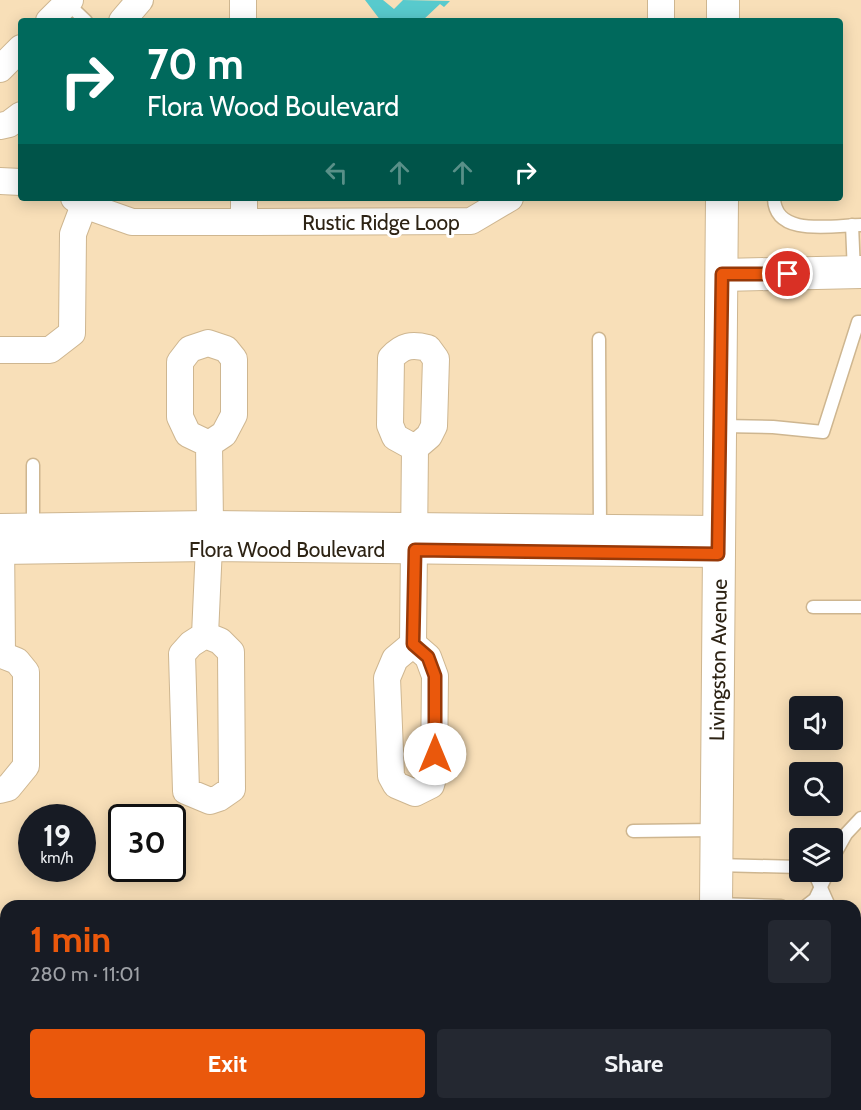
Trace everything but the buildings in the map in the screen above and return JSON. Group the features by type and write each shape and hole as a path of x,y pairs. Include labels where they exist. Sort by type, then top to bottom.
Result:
{"street":[{"path":"125,18 140,0"},
{"path":"243,0 243,18"},
{"path":"661,0 661,18"},
{"path":"723,0 723,18"},
{"path":"52,18 69,1"},
{"path":"0,69 18,51"},
{"path":"0,126 9,124 18,117"},
{"path":"0,181 18,182"},
{"name":"Rustic Ridge Loop","path":"79,202 132,222 244,210 471,221 505,201"},
{"name":"Livingston Avenue","path":"716,900 722,201"},
{"path":"0,350 50,350 72,333 73,234 79,202"},
{"path":"722,274 857,272"},
{"path":"205,635 209,536 208,444"},
{"path":"413,644 428,657 435,676 435,774 431,784 415,793 396,784 391,776 387,678 395,659 413,644 415,448"},
{"name":"Flora Wood Boulevard","path":"0,539 33,528 209,536"},
{"name":"Flora Wood Boulevard","path":"0,539 209,536 718,541"},
{"path":"0,539 1,656 17,661 26,672 26,766 8,788 0,790"},
{"path":"205,635 220,641 231,652 232,789 210,801 186,791 182,654 191,644 205,635"}],"lane":[{"path":"69,1 83,18"},
{"path":"775,201 779,214 786,222 799,226 856,225 857,272"},
{"path":"720,426 773,427 823,432 858,322 861,322"},
{"path":"599,339 600,540"},
{"path":"33,465 33,528"},
{"path":"813,607 861,607"},
{"path":"843,839 861,818"},
{"path":"633,831 716,830"},
{"path":"716,865 789,867"},
{"path":"819,882 827,900"},
{"path":"814,900 824,882"}],"water":[{"path":"365,0 383,0 394,9 403,0 450,1 444,7 440,4 425,18 379,18"}],"route":[{"path":"435,754 435,676 428,657 413,644 415,550 718,554 722,274 788,274"}]}
